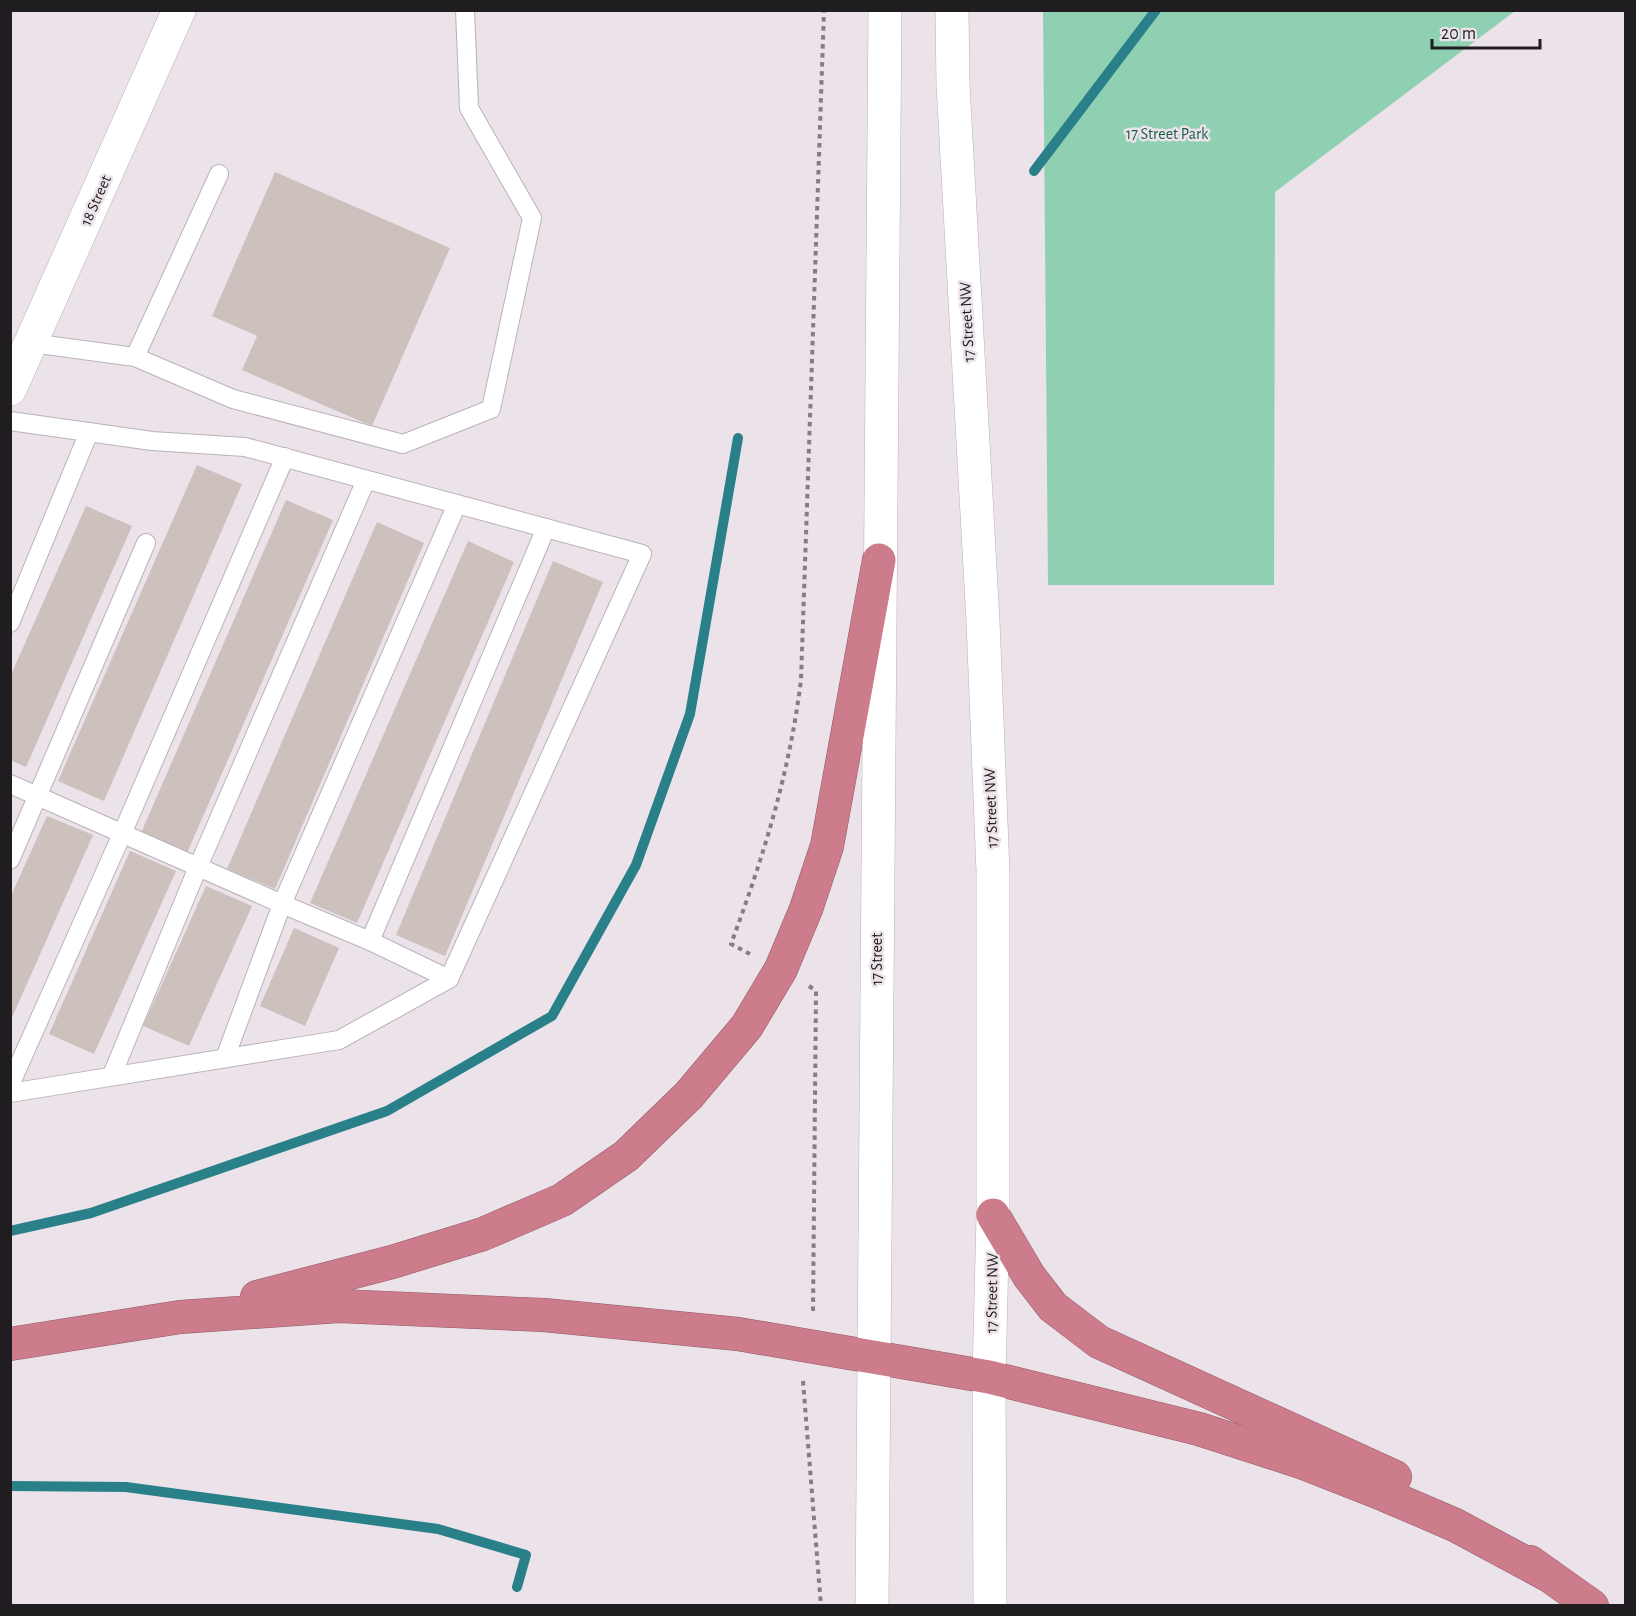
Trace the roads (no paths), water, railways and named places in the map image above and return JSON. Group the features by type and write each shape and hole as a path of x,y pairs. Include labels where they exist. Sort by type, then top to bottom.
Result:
{"highway":[{"path":"180,1317 392,1262 483,1234 562,1200 626,1156 689,1095 747,1026 781,969 806,909 827,846 879,560"},
{"path":"993,1215 1029,1276 1053,1307 1100,1342 1439,1497 1592,1605"},
{"path":"10,1344 180,1317 339,1306 544,1315 738,1334 989,1377 1199,1429 1301,1462 1385,1495 1455,1525 1548,1575"}],"main road":[{"name":"18 Street","path":"10,389 179,10"},
{"path":"879,560 885,10"},
{"name":"17 Street NW","path":"952,10 952,85 983,621 993,872 993,1215 989,1377 990,1605"},
{"name":"17 Street","path":"874,1358 879,560"},
{"path":"872,1605 874,1358"}],"lane":[{"path":"31,343 135,357 233,399 403,444 491,409 532,218 469,108 465,10"},
{"path":"135,357 219,174"},
{"path":"10,421 152,441 245,447 642,554 449,979 339,1040 10,1093"},
{"path":"10,623 89,432"},
{"path":"10,1085 122,834 285,457"},
{"path":"112,1075 198,867 366,480"},
{"path":"225,1058 282,904 457,504"},
{"path":"370,941 546,528"},
{"path":"10,860 146,543"},
{"path":"10,784 370,941 449,979"}],"waterway":[{"path":"1034,171 1156,10"},
{"path":"10,1231 91,1213 387,1111 552,1016 636,865 690,714 738,438"},
{"path":"10,1486 126,1487 438,1529 526,1555 517,1587"}],"park label":[{"name":"17 Street Park","path":"1167,133"}]}
